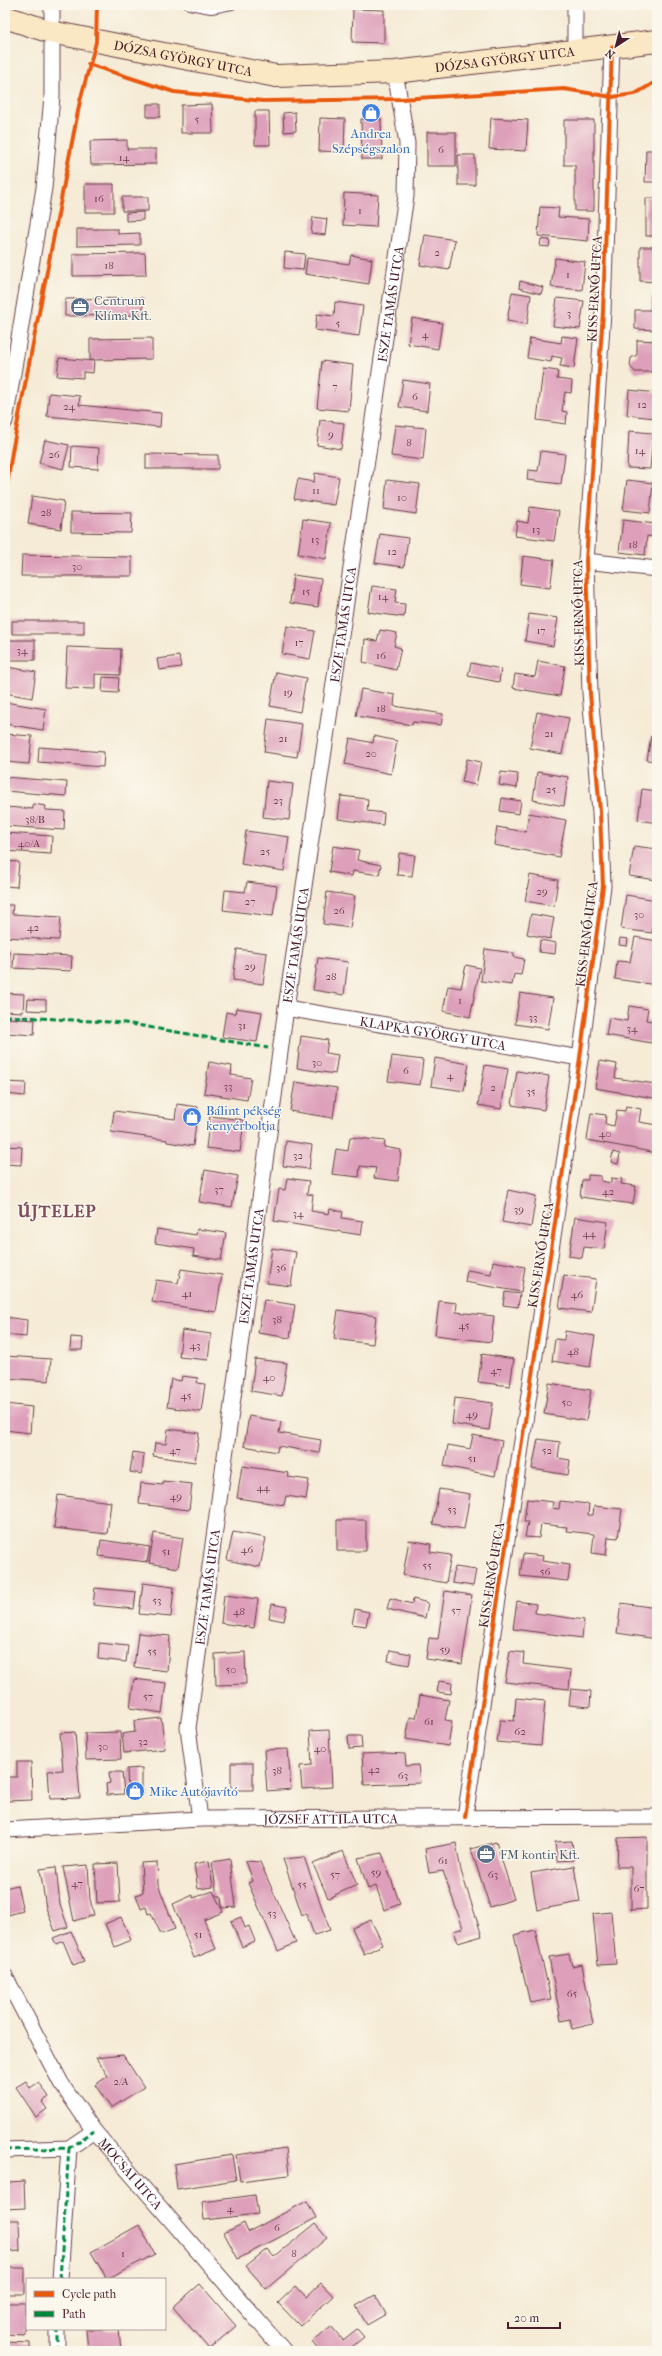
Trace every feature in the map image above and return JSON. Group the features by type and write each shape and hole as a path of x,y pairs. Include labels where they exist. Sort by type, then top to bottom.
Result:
{"main road":[{"name":"DÓZSA GYÖRGY UTCA","path":"5,17 52,32 276,76 395,72 499,58 575,52 657,41"}],"street":[{"path":"5,421 44,188 52,96 52,5"},
{"path":"575,5 575,52"},
{"name":"KISS ERNŐ UTCA","path":"465,1817 580,1058 603,886 600,812 590,693 586,561 603,312 612,97 612,46"},
{"name":"ESZE TAMÁS UTCA","path":"200,1819 188,1728 286,1008 406,196 407,143 395,72"},
{"path":"586,561 657,569"},
{"name":"KLAPKA GYÖRGY UTCA","path":"286,1008 580,1058"},
{"name":"JÓZSEF ATTILA UTCA","path":"5,1830 200,1819 657,1817"},
{"name":"MOCSAI UTCA","path":"5,1976 61,2083 94,2131 284,2351"},
{"path":"5,2150 69,2148 94,2131"},
{"path":"60,2278 69,2148"},
{"path":"57,2330 57,2351"}],"lane":[{"path":"189,5 211,9 232,5"}],"building":[{"path":"353,9 384,10 384,43 352,42"},
{"path":"147,104 160,104 160,117 147,117"},
{"path":"212,104 213,133 181,133 181,105"},
{"path":"255,111 269,111 270,145 255,145"},
{"path":"295,112 296,131 284,132 283,113"},
{"path":"320,118 345,119 344,152 319,151"},
{"path":"491,118 528,120 526,151 489,149"},
{"path":"361,119 381,119 382,159 362,159"},
{"path":"564,120 594,120 594,211 575,211 575,165 564,165"},
{"path":"427,132 456,132 456,166 427,166"},
{"path":"127,140 127,149 156,149 156,164 91,165 90,141"},
{"path":"646,150 657,150 657,182 645,182"},
{"path":"458,155 475,155 475,185 458,185"},
{"path":"85,184 114,184 114,212 85,212"},
{"path":"344,193 378,195 376,227 343,225"},
{"path":"122,197 148,197 148,211 122,211"},
{"path":"646,198 657,198 657,236 646,236"},
{"path":"540,207 559,208 558,217 589,219 588,241 538,236"},
{"path":"143,212 143,220 126,221 126,213"},
{"path":"313,217 327,219 325,235 311,233"},
{"path":"77,229 118,229 118,234 140,233 140,245 77,246"},
{"path":"425,235 455,240 449,270 420,265"},
{"path":"541,239 550,240 549,247 540,246"},
{"path":"5,244 7,244 6,270 5,270"},
{"path":"640,247 657,247 657,282 640,281"},
{"path":"285,252 305,254 303,270 284,268"},
{"path":"145,253 146,275 73,276 73,254"},
{"path":"351,255 372,259 369,284 305,274 307,258 349,264"},
{"path":"555,258 585,262 582,290 551,287"},
{"path":"520,281 543,287 541,294 519,288"},
{"path":"512,292 531,295 527,324 507,321"},
{"path":"651,296 657,296 657,330 635,329 635,310 651,310"},
{"path":"143,298 143,315 65,316 65,299"},
{"path":"557,298 584,301 580,329 553,326"},
{"path":"335,302 363,306 359,336 315,330 317,314 334,316"},
{"path":"412,318 442,323 438,349 408,344"},
{"path":"562,336 578,338 574,368 560,366 562,358 552,356 551,362 527,358 530,338 561,343"},
{"path":"152,338 152,359 90,360 90,339"},
{"path":"637,340 657,341 657,372 635,372 630,366 631,358 637,355"},
{"path":"59,358 94,361 93,373 83,372 83,378 57,376"},
{"path":"322,361 353,365 349,411 317,408"},
{"path":"543,369 558,371 557,379 572,381 571,393 565,392 562,411 567,412 566,424 537,420"},
{"path":"403,380 430,384 427,411 399,407"},
{"path":"629,390 657,393 655,418 627,415"},
{"path":"49,393 80,396 79,405 161,413 160,427 47,416"},
{"path":"320,420 344,423 341,449 317,445"},
{"path":"395,425 426,428 423,460 391,456"},
{"path":"629,431 653,433 650,469 627,468"},
{"path":"45,440 69,445 63,469 39,463"},
{"path":"72,446 99,448 98,469 71,467"},
{"path":"541,451 565,454 561,484 527,480 528,470 538,471"},
{"path":"146,454 218,455 218,469 146,469"},
{"path":"315,473 339,477 334,505 294,499 298,479 314,482"},
{"path":"387,480 420,484 416,514 384,509"},
{"path":"627,480 653,483 650,513 623,510"},
{"path":"32,496 64,501 61,529 28,524"},
{"path":"530,507 559,511 554,541 515,536 517,521 528,523"},
{"path":"71,512 132,513 131,533 71,532"},
{"path":"303,519 331,523 326,559 298,554"},
{"path":"623,520 656,524 655,537 647,536 645,555 619,552"},
{"path":"380,534 408,538 404,567 375,563"},
{"path":"22,555 132,557 132,576 21,576"},
{"path":"523,556 554,560 550,588 520,584"},
{"path":"293,575 321,579 318,607 290,603"},
{"path":"372,586 397,589 395,603 405,604 404,617 368,612"},
{"path":"529,614 558,618 553,646 525,641"},
{"path":"12,621 84,621 84,634 12,634"},
{"path":"287,626 315,631 310,659 282,654"},
{"path":"380,630 397,633 394,646 401,648 396,670 363,662 365,639 377,641"},
{"path":"9,640 35,640 35,660 9,660"},
{"path":"67,647 121,649 120,675 95,674 95,689 65,688"},
{"path":"179,656 181,667 159,670 157,659"},
{"path":"538,661 565,666 560,696 513,688 515,674 535,677"},
{"path":"471,663 501,669 499,682 468,676"},
{"path":"7,667 36,672 32,698 5,693"},
{"path":"276,672 306,678 300,712 270,706"},
{"path":"103,677 119,678 118,693 102,692"},
{"path":"361,689 395,695 394,706 443,714 441,725 413,722 412,725 356,716"},
{"path":"5,702 46,709 43,730 5,724"},
{"path":"537,712 569,718 562,754 530,748"},
{"path":"268,719 302,724 297,757 264,752"},
{"path":"5,734 32,736 29,764 5,762"},
{"path":"374,736 397,741 391,774 345,764 350,738 373,743"},
{"path":"651,736 657,737 657,761 647,760"},
{"path":"39,747 104,752 103,767 38,762"},
{"path":"467,759 481,762 476,785 462,782"},
{"path":"501,772 518,774 517,788 499,785"},
{"path":"537,772 568,777 564,806 533,800"},
{"path":"5,777 67,782 66,796 5,791"},
{"path":"267,781 293,784 289,820 263,817"},
{"path":"642,789 657,791 657,823 638,820"},
{"path":"341,796 368,799 367,811 384,813 383,825 338,819"},
{"path":"502,798 521,801 519,814 500,811"},
{"path":"33,804 46,806 45,810 65,811 64,830 5,826 5,807 33,809"},
{"path":"529,813 566,820 559,857 494,845 497,827 526,832"},
{"path":"246,831 289,837 284,871 241,864"},
{"path":"5,833 52,836 51,854 5,851"},
{"path":"333,846 359,850 357,860 381,865 379,875 353,871 352,876 329,872"},
{"path":"634,846 657,849 657,880 629,876"},
{"path":"399,853 415,855 412,876 397,875"},
{"path":"5,861 19,862 17,887 5,886"},
{"path":"530,875 558,880 554,906 525,901"},
{"path":"247,882 277,886 273,916 223,910 225,890 245,892"},
{"path":"327,892 355,896 350,928 323,924"},
{"path":"626,895 657,900 652,933 621,929"},
{"path":"5,905 13,905 12,914 61,917 59,940 5,937"},
{"path":"531,914 554,918 550,939 527,934"},
{"path":"635,937 657,941 657,985 615,979 617,961 630,962"},
{"path":"620,938 628,939 627,946 619,945"},
{"path":"540,940 556,943 555,954 539,952"},
{"path":"237,949 267,953 263,984 233,980"},
{"path":"485,949 514,953 514,957 524,959 521,975 514,974 512,985 481,981"},
{"path":"5,950 9,951 8,969 5,968"},
{"path":"14,953 72,956 71,971 13,968"},
{"path":"318,958 348,962 344,995 313,990"},
{"path":"466,965 480,968 470,1017 443,1011 448,986 461,988"},
{"path":"5,993 24,994 23,1012 5,1011"},
{"path":"520,993 553,998 548,1029 515,1024"},
{"path":"28,999 46,1000 46,1011 27,1010"},
{"path":"629,1006 648,1009 646,1020 657,1022 657,1044 606,1035 609,1018 627,1021"},
{"path":"236,1008 262,1012 257,1042 222,1037 226,1012 235,1014"},
{"path":"5,1018 35,1020 34,1035 5,1033"},
{"path":"301,1036 328,1040 326,1053 338,1055 335,1074 297,1068"},
{"path":"392,1056 423,1060 420,1085 388,1081"},
{"path":"435,1058 469,1064 464,1091 431,1086"},
{"path":"600,1061 617,1064 615,1078 656,1084 654,1098 595,1088"},
{"path":"209,1062 232,1066 231,1075 251,1078 247,1100 204,1093"},
{"path":"485,1065 508,1069 501,1109 478,1105"},
{"path":"517,1071 549,1076 544,1110 512,1105"},
{"path":"5,1082 26,1083 25,1096 5,1094"},
{"path":"295,1082 337,1088 333,1118 290,1111"},
{"path":"177,1104 198,1107 193,1146 167,1142 167,1140 111,1132 114,1111 175,1119"},
{"path":"626,1106 641,1109 639,1122 657,1125 655,1137 657,1137 657,1153 587,1140 591,1113 606,1115 605,1124 614,1126 617,1110 625,1111"},
{"path":"210,1116 244,1120 240,1152 206,1148"},
{"path":"350,1137 385,1141 384,1147 401,1150 398,1181 374,1178 376,1168 360,1166 359,1177 332,1174 336,1149 348,1151"},
{"path":"286,1141 312,1145 309,1169 283,1166"},
{"path":"5,1146 22,1147 21,1165 5,1164"},
{"path":"613,1152 620,1154 618,1164 611,1162"},
{"path":"205,1170 238,1176 232,1207 199,1202"},
{"path":"588,1175 601,1176 601,1181 611,1183 611,1178 622,1179 621,1184 636,1186 633,1204 580,1197 582,1180 588,1180"},
{"path":"287,1178 309,1181 307,1194 313,1195 311,1211 329,1214 330,1209 343,1212 342,1218 363,1221 361,1235 274,1221 279,1189 285,1190"},
{"path":"508,1190 536,1196 531,1227 502,1222"},
{"path":"575,1217 608,1222 604,1249 584,1247 582,1258 569,1256"},
{"path":"157,1229 196,1235 197,1229 226,1233 221,1260 193,1256 194,1249 155,1243"},
{"path":"272,1248 296,1252 291,1286 267,1283"},
{"path":"493,1261 525,1267 521,1292 465,1282 467,1270 491,1274"},
{"path":"181,1269 222,1275 216,1312 152,1302 156,1280 178,1283"},
{"path":"564,1275 596,1279 591,1312 559,1308"},
{"path":"505,1292 520,1294 518,1307 503,1305"},
{"path":"264,1300 295,1305 290,1338 258,1333"},
{"path":"439,1301 457,1303 456,1312 494,1316 491,1342 435,1335"},
{"path":"338,1310 376,1316 373,1344 334,1339"},
{"path":"5,1317 27,1320 26,1337 5,1335"},
{"path":"182,1330 211,1334 208,1360 179,1357"},
{"path":"565,1331 595,1336 590,1367 552,1361 555,1339 564,1340"},
{"path":"71,1337 83,1338 82,1350 70,1350"},
{"path":"482,1354 514,1359 510,1386 478,1382"},
{"path":"5,1356 51,1359 49,1381 5,1378"},
{"path":"255,1359 287,1363 282,1396 251,1391"},
{"path":"182,1376 198,1378 197,1383 205,1384 201,1412 167,1407 171,1379 181,1381"},
{"path":"549,1383 591,1390 586,1421 544,1414"},
{"path":"455,1398 493,1403 489,1430 452,1424"},
{"path":"5,1404 32,1407 30,1433 5,1430"},
{"path":"249,1416 281,1422 279,1433 321,1440 319,1453 278,1446 277,1452 244,1446"},
{"path":"168,1429 199,1433 195,1462 153,1456 155,1443 166,1444"},
{"path":"473,1435 502,1441 495,1476 444,1466 448,1445 470,1449"},
{"path":"538,1439 560,1442 558,1458 570,1460 568,1475 532,1469"},
{"path":"133,1452 144,1454 142,1474 130,1472"},
{"path":"242,1466 289,1473 288,1477 309,1480 306,1499 286,1496 284,1505 237,1498"},
{"path":"163,1481 192,1484 189,1510 139,1504 141,1483 163,1485"},
{"path":"439,1489 470,1494 464,1529 433,1524"},
{"path":"58,1495 111,1502 107,1534 54,1528"},
{"path":"527,1499 553,1502 552,1508 559,1509 560,1501 589,1504 588,1515 593,1515 594,1506 622,1509 618,1538 608,1537 606,1555 592,1553 594,1534 566,1531 567,1527 541,1524 539,1538 525,1537 528,1522 524,1522"},
{"path":"337,1520 366,1520 366,1551 337,1551"},
{"path":"233,1532 266,1538 260,1567 227,1560"},
{"path":"154,1533 183,1538 178,1568 149,1563"},
{"path":"101,1540 150,1547 147,1562 99,1556"},
{"path":"409,1540 431,1544 430,1552 451,1555 446,1583 403,1575"},
{"path":"523,1554 543,1556 542,1561 570,1565 568,1581 520,1576"},
{"path":"455,1567 476,1570 473,1586 452,1583"},
{"path":"143,1583 174,1587 171,1617 139,1614"},
{"path":"95,1588 136,1592 134,1609 93,1605"},
{"path":"445,1591 472,1595 462,1664 426,1659 429,1638 438,1639"},
{"path":"224,1595 258,1599 254,1628 221,1623"},
{"path":"390,1598 412,1604 413,1599 428,1603 425,1618 387,1609"},
{"path":"517,1601 536,1604 535,1613 584,1620 582,1638 513,1629"},
{"path":"621,1603 657,1608 657,1639 617,1633"},
{"path":"272,1604 287,1607 284,1621 269,1618"},
{"path":"355,1609 369,1612 366,1626 352,1624"},
{"path":"138,1633 170,1636 167,1671 134,1667"},
{"path":"99,1643 128,1646 126,1662 98,1659"},
{"path":"390,1650 411,1654 409,1665 388,1661"},
{"path":"510,1651 524,1653 523,1664 571,1670 569,1689 505,1682"},
{"path":"245,1652 246,1684 216,1685 215,1654"},
{"path":"134,1679 166,1683 162,1713 130,1708"},
{"path":"439,1681 452,1683 451,1694 437,1692"},
{"path":"571,1689 591,1691 590,1707 569,1705"},
{"path":"420,1695 449,1700 445,1720 452,1721 448,1746 406,1739 410,1717 416,1718"},
{"path":"516,1698 545,1701 541,1746 497,1742 500,1720 514,1721"},
{"path":"161,1718 165,1749 124,1753 122,1734 135,1732 134,1721"},
{"path":"329,1730 332,1787 302,1789 300,1766 312,1765 310,1731"},
{"path":"75,1732 80,1798 50,1799 48,1771 63,1770 60,1733"},
{"path":"120,1732 121,1759 86,1760 85,1733"},
{"path":"348,1736 361,1736 362,1748 349,1749"},
{"path":"288,1749 291,1789 267,1791 264,1750"},
{"path":"362,1754 405,1754 406,1766 418,1765 420,1783 364,1785"},
{"path":"17,1762 31,1762 32,1800 6,1801 6,1777 17,1777"},
{"path":"231,1763 253,1763 253,1790 231,1790"},
{"path":"142,1768 142,1794 128,1794 127,1769"},
{"path":"109,1772 122,1772 124,1794 107,1795 106,1784 110,1783"},
{"path":"647,1837 647,1909 631,1910 631,1867 617,1867 618,1838"},
{"path":"572,1841 574,1860 557,1861 555,1842"},
{"path":"496,1842 514,1899 490,1907 471,1849"},
{"path":"456,1843 461,1871 482,1936 458,1943 454,1931 463,1928 443,1871 429,1873 425,1849"},
{"path":"343,1851 357,1885 328,1898 313,1864"},
{"path":"382,1853 400,1904 384,1910 376,1886 368,1889 358,1858"},
{"path":"304,1857 330,1930 314,1935 306,1913 302,1915 283,1859"},
{"path":"230,1859 236,1907 222,1908 221,1896 217,1896 212,1862"},
{"path":"209,1861 213,1887 198,1889 194,1864"},
{"path":"246,1861 260,1862 296,1943 278,1951 248,1883 253,1881"},
{"path":"157,1862 158,1884 175,1929 161,1934 151,1913 148,1914 146,1907 141,1909 136,1895 143,1892 141,1863"},
{"path":"118,1863 120,1902 97,1903 95,1864"},
{"path":"88,1865 90,1899 94,1915 74,1921 63,1867"},
{"path":"574,1866 580,1902 537,1910 531,1873"},
{"path":"56,1867 60,1905 68,1927 55,1931 46,1908 40,1869"},
{"path":"17,1885 23,1911 8,1915 5,1888"},
{"path":"213,1891 223,1912 204,1920 216,1949 194,1958 173,1904 193,1895 193,1898"},
{"path":"611,1912 616,1964 598,1965 593,1914"},
{"path":"121,1917 131,1940 115,1947 105,1924"},
{"path":"241,1917 245,1928 249,1926 255,1941 242,1947 231,1921"},
{"path":"371,1920 383,1945 364,1954 352,1928"},
{"path":"535,1930 551,1999 530,2003 514,1935"},
{"path":"71,1931 84,1961 73,1965 63,1941 56,1944 53,1938"},
{"path":"569,1954 572,1966 582,1964 593,2024 572,2029 570,2019 561,2021 549,1957"},
{"path":"123,2055 144,2087 111,2108 95,2085 108,2076 96,2058"},
{"path":"26,2081 30,2088 39,2082 49,2097 42,2102 47,2109 36,2117 16,2087"},
{"path":"286,2148 289,2175 240,2181 236,2155"},
{"path":"232,2155 236,2180 177,2189 174,2164"},
{"path":"5,2178 8,2178 8,2182 24,2181 25,2208 5,2209"},
{"path":"255,2195 258,2214 204,2220 202,2202"},
{"path":"307,2201 316,2218 238,2259 224,2233 244,2223 248,2232"},
{"path":"5,2220 19,2220 20,2251 5,2252"},
{"path":"315,2224 327,2238 266,2289 246,2266 267,2249 274,2257"},
{"path":"139,2225 155,2254 106,2278 91,2252"},
{"path":"5,2268 25,2268 25,2294 5,2294"},
{"path":"321,2283 333,2296 300,2326 278,2303 296,2286 306,2297"},
{"path":"200,2284 236,2326 209,2349 173,2307"},
{"path":"375,2295 386,2314 367,2325 356,2306"},
{"path":"5,2303 25,2303 25,2335 5,2334"},
{"path":"331,2326 343,2340 357,2329 364,2337 347,2351 319,2351 312,2342"},
{"path":"86,2330 119,2330 121,2351 88,2351"},
{"path":"5,2342 30,2343 30,2351 5,2351"}],"marked path":[{"path":"5,1016 125,1023 268,1048"},
{"path":"5,2150 69,2148 94,2131"},
{"path":"60,2278 69,2148"},
{"path":"57,2330 57,2351"}],"cycle path":[{"path":"5,500 12,452 80,101 96,42 97,5"},
{"path":"465,1817 580,1058 603,886 600,812 590,693 586,561 603,312 612,47"},
{"path":"88,64 174,92 263,101 400,99 564,89 612,97 635,94 657,81"}],"place":[{"name":"Andrea Szépségszalon","path":"371,113"},
{"name":"Centrum Klíma Kft.","path":"80,307"},
{"name":"Bálint pékség kenyérboltja","path":"192,1117"},
{"name":"Mike Autójavító","path":"135,1791"},
{"name":"FM kontir Kft.","path":"486,1854"}],"district":[{"name":"ÚJTELEP","path":"57,1211"}]}
